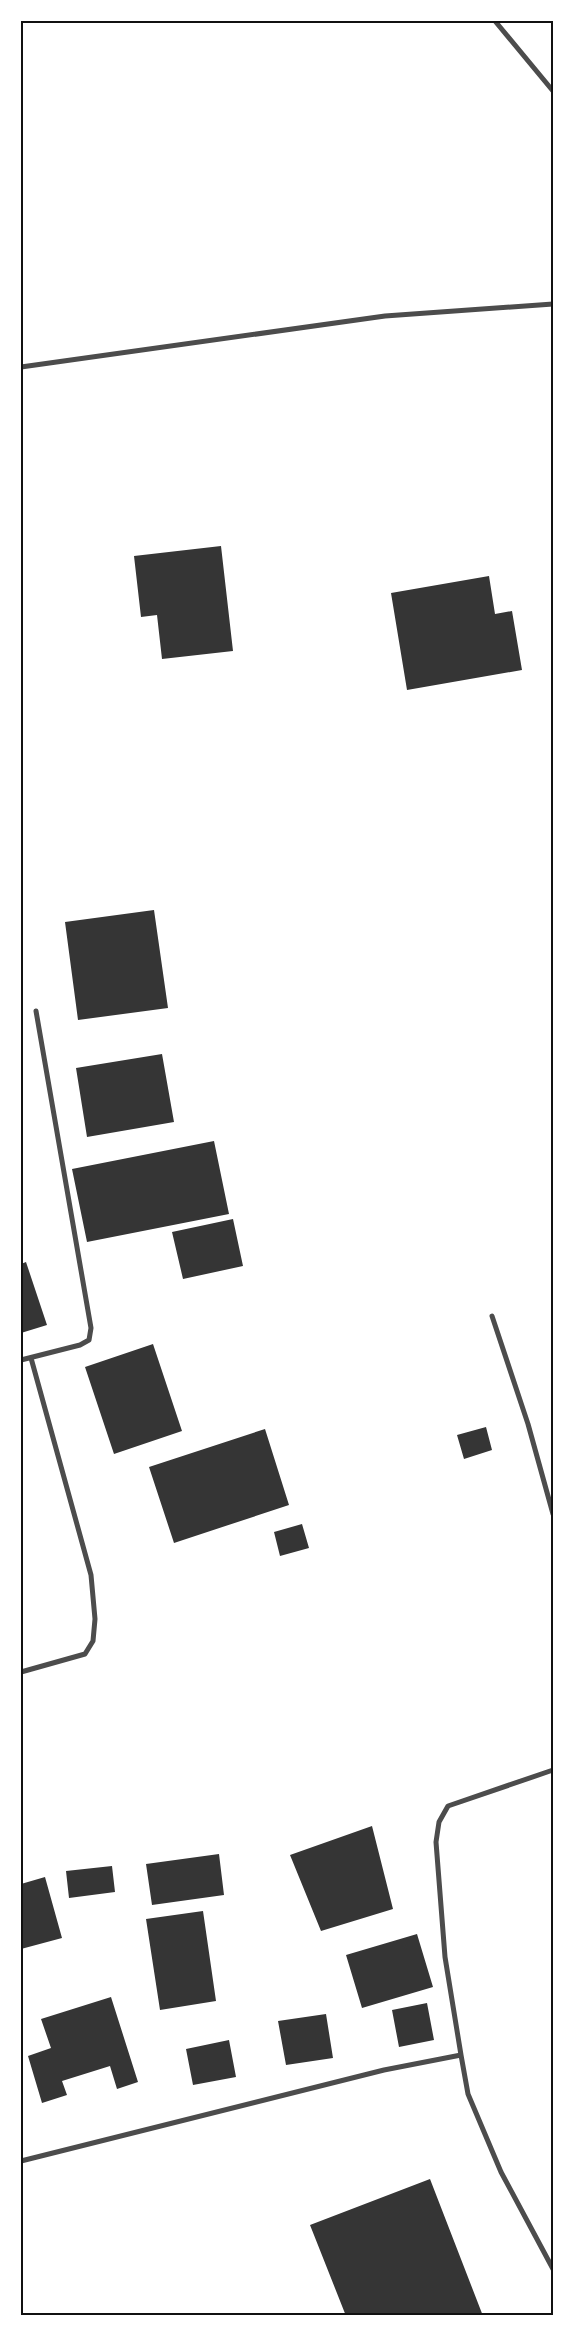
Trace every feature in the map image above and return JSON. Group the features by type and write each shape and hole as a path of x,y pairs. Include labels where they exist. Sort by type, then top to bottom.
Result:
{"street":[{"path":"495,21 553,91"},
{"path":"21,367 385,316 553,304"},
{"path":"21,1360 80,1345 89,1340 91,1328 36,1011"},
{"path":"492,1316 528,1424 553,1514"},
{"path":"21,1672 86,1654 93,1641 95,1619 91,1574 32,1358"},
{"path":"553,1770 448,1806 438,1822 436,1842 445,1957 468,2094 501,2172 553,2269"},
{"path":"21,2162 384,2070 461,2055"}],"building":[{"path":"221,546 233,651 162,659 157,615 141,617 134,556"},
{"path":"489,576 495,614 512,611 522,670 407,690 391,593"},
{"path":"154,910 168,1008 78,1020 65,922"},
{"path":"162,1054 174,1122 87,1137 76,1068"},
{"path":"214,1141 229,1214 87,1242 72,1169"},
{"path":"233,1219 243,1266 183,1279 172,1232"},
{"path":"26,1262 47,1325 21,1333 21,1264"},
{"path":"153,1344 182,1431 114,1454 85,1367"},
{"path":"486,1427 492,1450 464,1459 457,1435"},
{"path":"265,1429 289,1505 174,1543 149,1467"},
{"path":"302,1524 309,1548 280,1556 274,1532"},
{"path":"372,1826 393,1909 321,1931 290,1855"},
{"path":"219,1854 224,1895 152,1905 146,1864"},
{"path":"112,1866 115,1892 69,1898 66,1871"},
{"path":"45,1877 62,1938 21,1949 21,1884"},
{"path":"203,1911 216,2001 160,2010 146,1919"},
{"path":"417,1934 433,1987 362,2008 346,1955"},
{"path":"111,1997 138,2082 117,2089 110,2066 62,2081 67,2095 42,2103 28,2056 51,2048 41,2019"},
{"path":"427,2003 434,2040 399,2047 392,2010"},
{"path":"326,2014 333,2058 286,2065 278,2021"},
{"path":"229,2040 236,2077 193,2085 186,2049"},
{"path":"430,2179 483,2316 346,2316 310,2225"}]}
